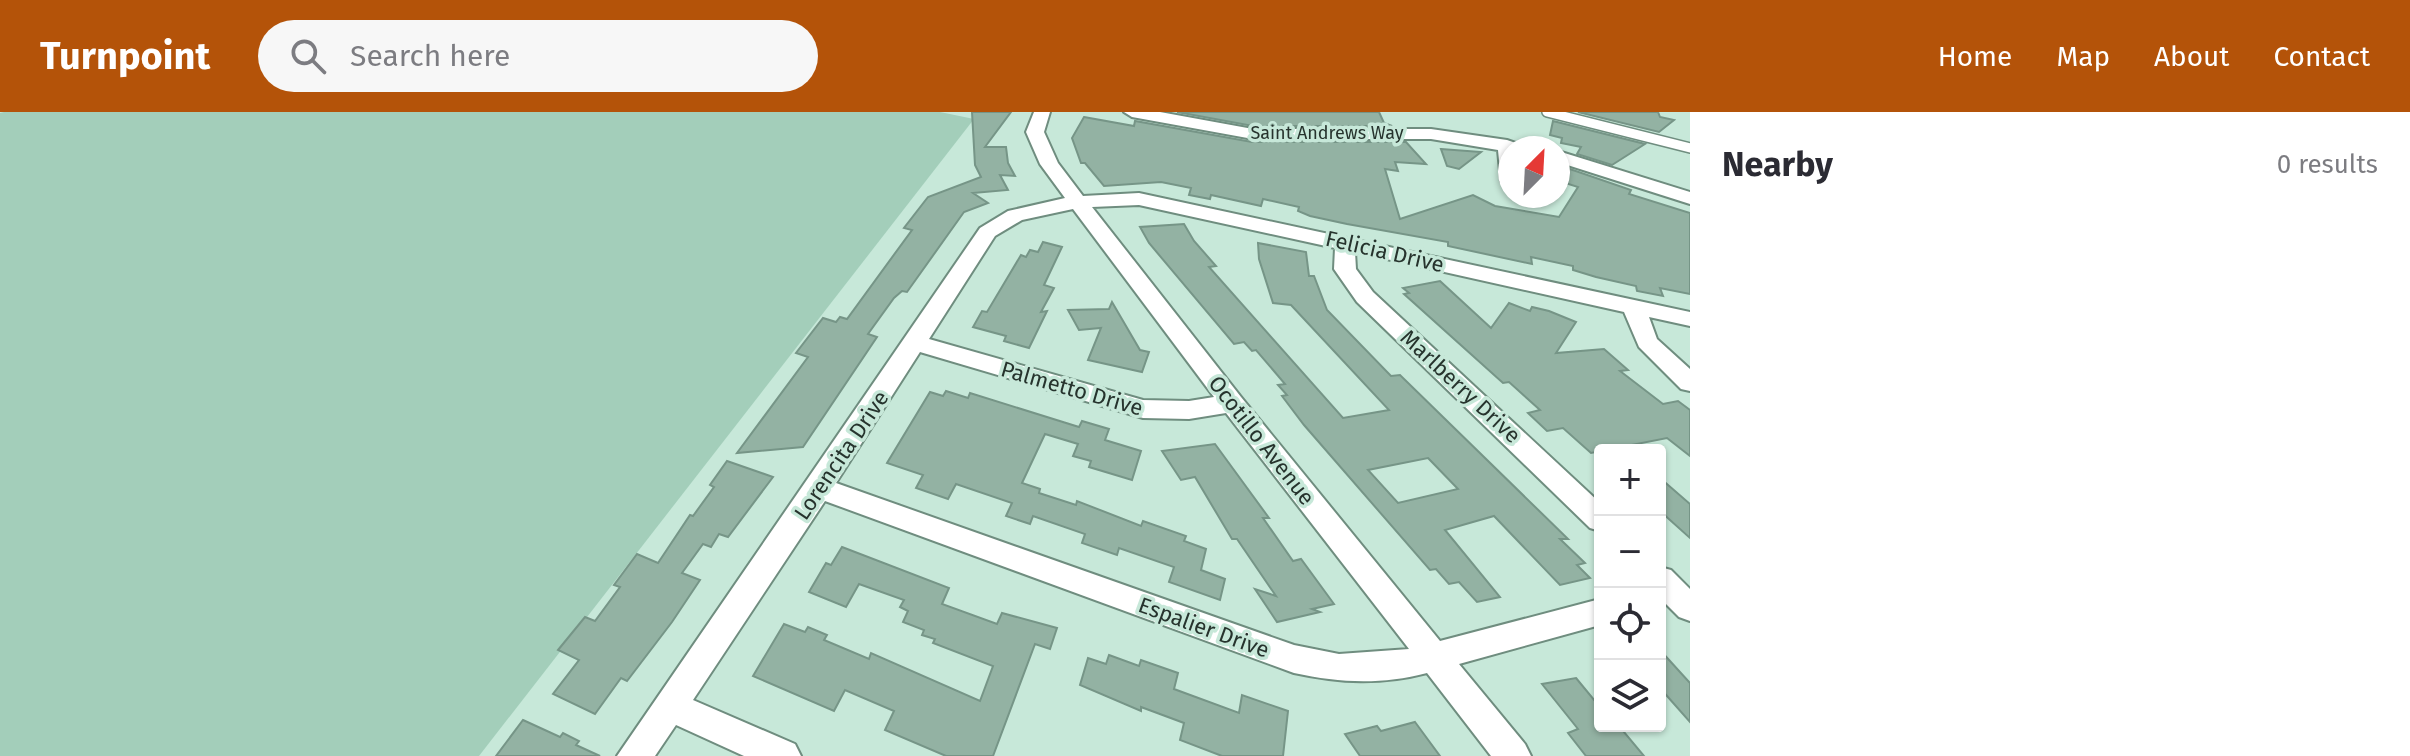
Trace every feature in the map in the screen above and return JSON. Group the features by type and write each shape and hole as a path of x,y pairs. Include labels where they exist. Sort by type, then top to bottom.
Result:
{"street":[{"name":"Ocotillo Avenue","path":"1042,112 1035,132 1049,164 1232,403 1513,756"},
{"name":"Saint Andrews Way","path":"1132,112 1253,134 1431,134 1498,144"},
{"path":"1570,160 1690,198"},
{"name":"Felicia Drive","path":"1079,203 1139,199 1690,319"},
{"name":"Lorencita Drive","path":"635,756 819,488 991,227 1031,212 1079,203"},
{"name":"Marlberry Drive","path":"1345,242 1345,269 1365,297 1596,516"},
{"path":"1634,307 1647,342 1690,383"},
{"name":"Palmetto Drive","path":"916,343 1143,409 1189,410 1232,403"},
{"name":"Espalier Drive","path":"819,488 1294,659 1339,668 1398,666 1436,658 1594,614"},
{"path":"669,706 783,756"}],"lane":[{"path":"1547,112 1690,148"}],"green space":[{"path":"940,112 974,119 479,756 0,756 0,113"}],"building":[{"path":"972,112 1011,112 985,147 1006,147 1008,163 1015,176 1000,175 1008,190 973,193 988,203 964,212 907,292 902,291 894,298 868,334 877,337 803,447 737,453 808,357 796,353 823,318 836,322 840,317 847,319 912,230 904,228 928,197 981,177 975,165"},
{"path":"1177,112 1379,112 1384,123 1392,126 1253,126"},
{"path":"1578,112 1658,112 1660,117 1674,120 1659,132"},
{"path":"1084,117 1134,126 1135,121 1252,142 1406,142 1426,164 1395,162 1398,171 1385,169 1400,219 1473,195 1498,208 1559,217 1565,208 1570,208 1570,200 1578,187 1570,184 1570,169 1631,190 1629,194 1690,213 1690,294 1660,288 1663,296 1637,291 1636,286 1573,270 1573,266 1531,257 1532,264 1448,246 1448,242 1310,216 1298,211 1299,207 1263,199 1261,206 1211,195 1210,199 1189,195 1191,188 1161,182 1104,186 1085,163 1081,163 1072,138"},
{"path":"1553,121 1645,144 1612,165 1577,154 1581,147 1570,145 1570,136 1550,135"},
{"path":"1441,149 1481,152 1459,169 1447,166"},
{"path":"1184,224 1216,266 1209,267 1343,418 1389,410 1291,305 1273,303 1259,259 1258,243 1306,252 1309,276 1314,276 1327,310 1391,376 1400,375 1568,539 1560,539 1585,563 1577,565 1590,578 1560,585 1494,516 1445,530 1500,597 1477,602 1459,582 1449,584 1436,569 1430,570 1304,425 1282,396 1287,395 1278,385 1285,384 1256,350 1252,351 1244,342 1234,344 1149,243 1140,227","holes":["1428,458 1458,489 1398,503 1368,470"]},
{"path":"1043,242 1062,247 1044,285 1054,288 1041,312 1047,311 1029,348 1004,341 1006,336 973,327 982,311 987,312 1021,255 1026,257 1030,250 1038,252"},
{"path":"1440,281 1491,328 1509,303 1530,311 1532,307 1549,311 1576,322 1556,353 1604,349 1628,370 1620,371 1663,404 1678,401 1690,410 1690,456 1667,438 1637,444 1594,444 1594,452 1591,453 1563,428 1547,431 1528,413 1540,410 1509,382 1503,383 1404,294 1409,293 1403,288"},
{"path":"1112,302 1140,350 1149,352 1142,372 1088,360 1101,328 1079,330 1068,310 1109,309"},
{"path":"946,391 968,398 970,393 1079,427 1082,421 1109,429 1105,440 1141,451 1132,480 1089,467 1091,461 1073,456 1078,444 1045,434 1022,483 1040,489 1039,493 1076,505 1077,501 1141,526 1143,521 1186,536 1184,541 1206,549 1201,570 1225,579 1220,600 1169,582 1174,567 1119,548 1117,555 1082,543 1085,534 1033,516 1030,524 1006,516 1012,503 956,484 948,499 916,488 923,475 887,463 930,392 943,396"},
{"path":"1215,444 1269,518 1263,518 1293,561 1301,559 1334,604 1312,609 1320,612 1277,622 1255,589 1276,596 1237,539 1232,539 1195,477 1181,480 1162,451"},
{"path":"727,461 773,477 728,537 719,534 711,547 703,544 682,573 700,580 672,622 627,681 621,678 595,714 553,694 579,660 558,650 585,617 595,621 620,587 614,585 637,554 658,563 690,515 693,516 714,487 710,485"},
{"path":"1666,483 1690,504 1690,538 1666,516"},
{"path":"842,547 949,588 942,604 997,624 1002,613 1057,628 1050,649 1035,644 993,756 946,756 885,730 894,711 845,690 834,711 753,676 784,624 805,632 808,627 827,635 824,640 869,659 871,653 980,701 993,666 933,643 935,639 922,635 924,630 903,622 908,611 900,607 904,600 859,584 846,607 809,592 826,563 831,565"},
{"path":"1109,655 1139,666 1141,660 1178,673 1174,689 1239,713 1242,695 1288,711 1283,756 1222,756 1180,740 1184,723 1141,707 1141,711 1080,685 1088,658 1106,664"},
{"path":"1666,657 1690,683 1690,722 1666,695"},
{"path":"1576,678 1594,700 1594,732 1624,732 1644,756 1586,756 1568,733 1578,729 1542,684"},
{"path":"523,720 560,737 563,733 579,741 576,745 600,756 496,756"},
{"path":"1415,722 1440,756 1360,756 1345,734 1377,726 1381,731"}]}
